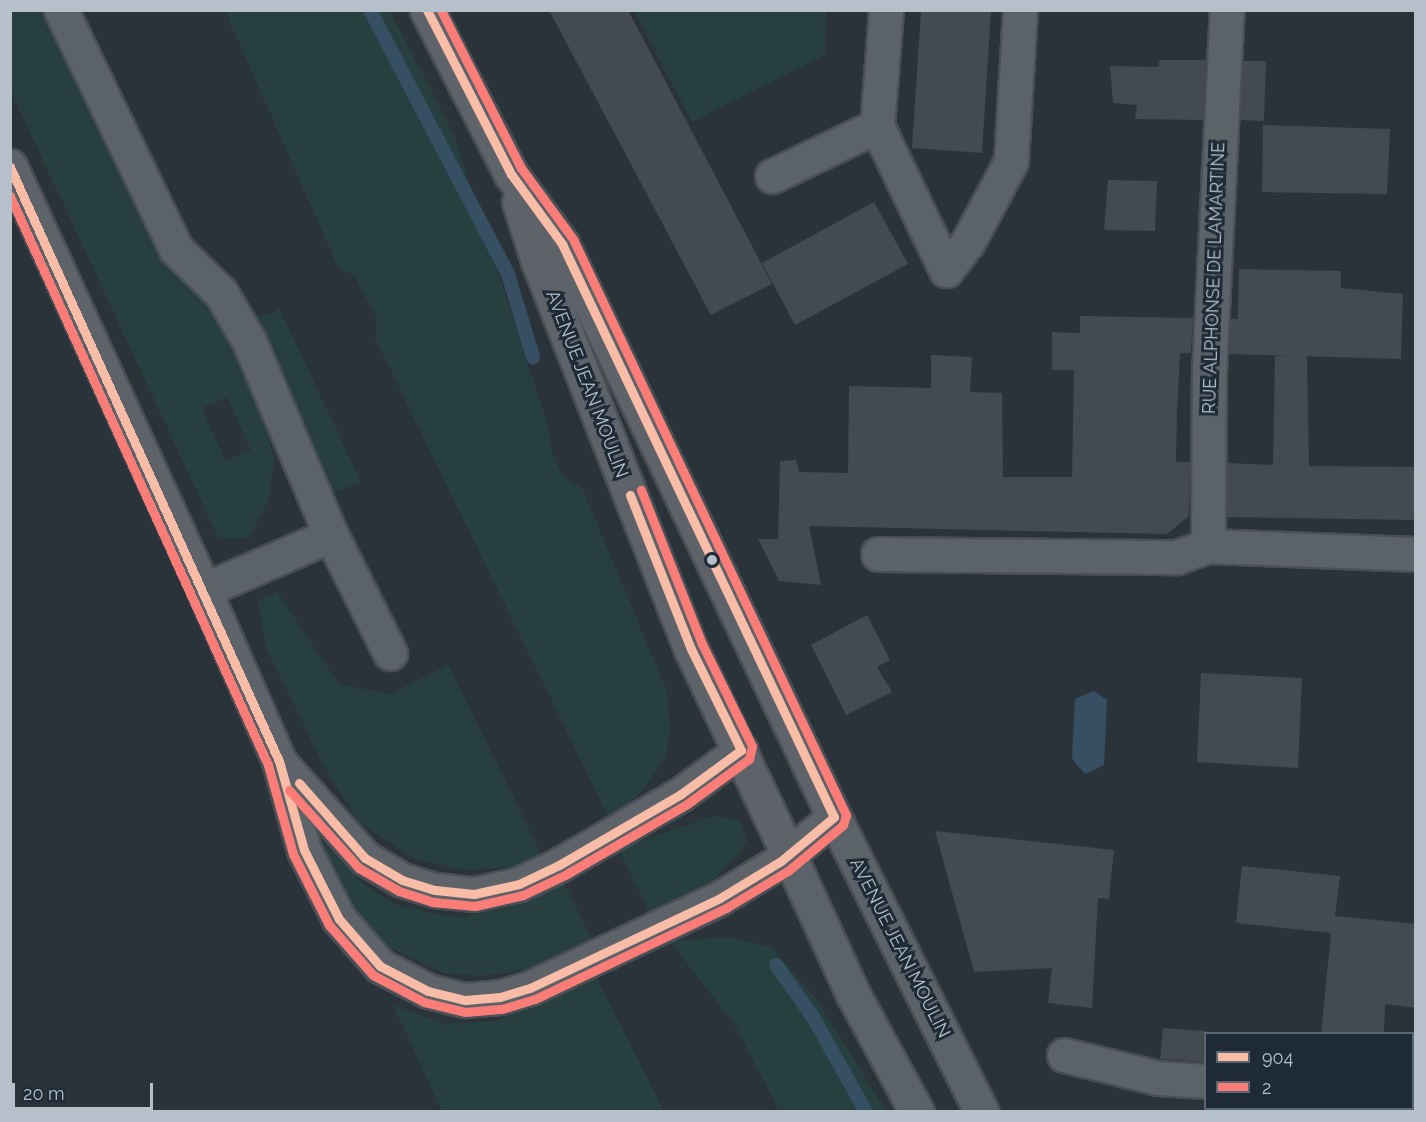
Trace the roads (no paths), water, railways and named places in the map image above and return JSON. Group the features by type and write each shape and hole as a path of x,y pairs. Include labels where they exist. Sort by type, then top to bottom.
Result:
{"main road":[{"name":"AVENUE JEAN MOULIN","path":"427,10 511,174 562,244 834,817"},
{"path":"10,166 204,590 279,761 304,850 339,919 380,966 428,991 465,1000 500,997 530,988 720,898 789,855 834,817"},
{"name":"AVENUE JEAN MOULIN","path":"511,174 538,261 691,649 789,855"},
{"path":"279,761 365,858 402,880 435,890 474,894 519,884 559,865 681,794 741,750"}],"street":[{"path":"61,10 176,249 221,293 249,341 331,535 390,653"},
{"path":"886,10 878,126 946,270 981,221 1011,161 1020,10"},
{"name":"RUE ALPHONSE DE LAMARTINE","path":"1208,546 1210,350 1227,10"},
{"path":"772,176 878,126"},
{"path":"204,590 331,535"},
{"path":"878,554 1177,557 1208,546 1416,554"},
{"name":"AVENUE JEAN MOULIN","path":"834,817 982,1112"},
{"name":"AVENUE JEAN MOULIN","path":"789,855 854,996 918,1112"},
{"path":"1064,1055 1158,1078 1204,1082"}],"water":[{"path":"1094,691 1107,700 1104,765 1085,774 1072,759 1075,699"}],"waterway":[{"path":"370,10 508,274 533,357"},
{"path":"776,965 813,1017 866,1112"}]}
